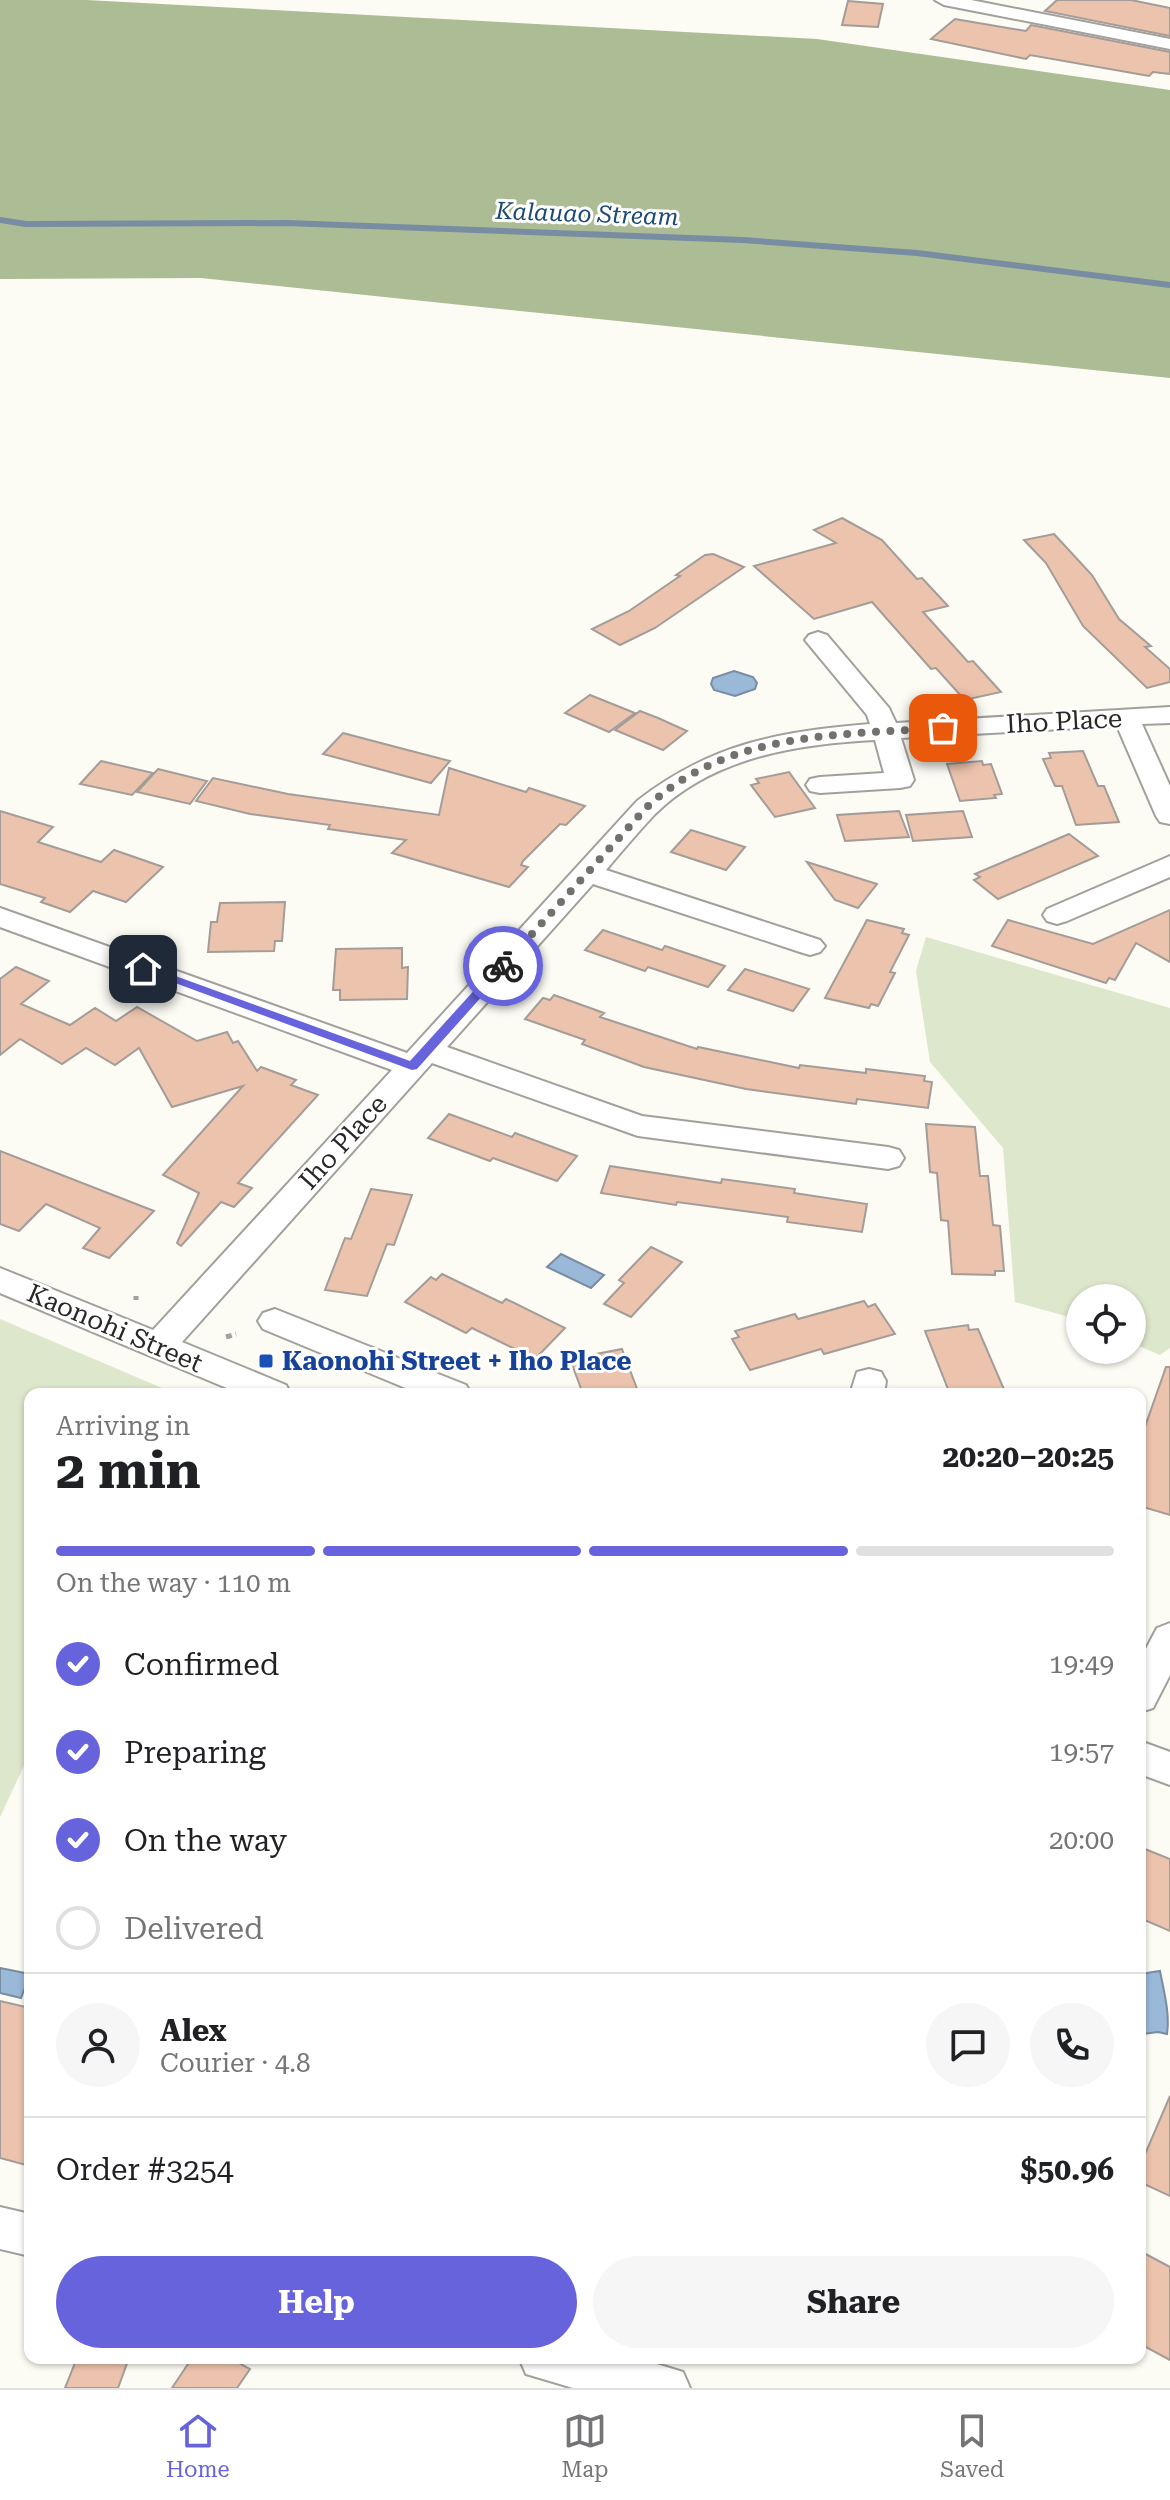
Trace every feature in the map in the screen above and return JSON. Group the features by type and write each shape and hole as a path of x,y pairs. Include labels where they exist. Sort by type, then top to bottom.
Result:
{"street":[{"path":"944,0 987,4 1170,44"},
{"path":"818,640 880,714 900,780 820,785"},
{"name":"Iho Place","path":"159,1346 587,873 663,792 703,766 770,743 885,732 1170,715"},
{"path":"1126,717 1170,816"},
{"path":"1057,915 1170,864"},
{"path":"587,873 810,946"},
{"path":"0,917 419,1058 638,1126 888,1158"},
{"name":"Kaonohi Street","path":"0,1280 260,1388"},
{"path":"275,1321 439,1388"},
{"path":"1146,1685 1170,1638"},
{"path":"1146,1759 1170,1769"},
{"path":"0,2228 24,2234"},
{"path":"567,2364 667,2388"}],"path":[{"path":"226,1337 236,1334"}],"green space":[{"path":"0,0 86,0 817,39 1170,90 1170,378 201,278 0,279"},
{"path":"926,937 1170,1008 1170,1348 1160,1355 1146,1349 1146,1284 1066,1284 1066,1316 1015,1302 1003,1148 930,1062 916,971"},
{"path":"0,1319 162,1388 24,1388 24,1766 0,1817"}],"water":[{"path":"734,671 753,677 757,683 755,689 735,696 714,690 711,684 713,678"},
{"path":"561,1254 604,1275 591,1288 547,1267"},
{"path":"0,1968 24,1973 21,1998 0,1993"},
{"path":"1160,1971 1167,2010 1167,2034 1146,2034 1146,1973"}],"building":[{"path":"1057,0 1131,0 1170,8 1170,36 1045,11"},
{"path":"848,1 883,4 878,27 842,25"},
{"path":"955,19 1026,31 1031,25 1170,52 1170,74 1153,72 1149,76 1030,55 1026,59 931,39"},
{"path":"842,518 882,540 917,579 922,578 948,606 923,612 968,662 973,661 1001,692 969,699 962,697 936,668 931,669 872,602 814,619 754,566 836,543 814,530"},
{"path":"1054,534 1092,575 1119,619 1151,646 1145,647 1170,669 1170,682 1147,688 1083,626 1046,563 1024,540"},
{"path":"713,554 744,567 655,628 620,645 592,629 629,611 705,555"},
{"path":"590,695 635,713 609,732 565,713"},
{"path":"640,711 687,731 663,750 615,730"},
{"path":"343,733 450,761 431,783 323,754"},
{"path":"1083,751 1098,786 1104,786 1119,822 1076,825 1062,786 1055,786 1043,759 1051,758 1049,753"},
{"path":"101,761 153,773 132,795 80,784"},
{"path":"982,761 983,765 991,764 1002,794 994,795 996,798 960,801 947,764"},
{"path":"449,768 585,806 566,825 560,824 523,861 521,865 528,867 509,887 392,853 406,840 328,829 330,825 250,814 196,801 213,778 288,794 439,815"},
{"path":"158,769 207,781 190,804 137,792"},
{"path":"789,772 815,808 775,817 751,785 759,783 756,779"},
{"path":"0,811 53,827 38,842 101,862 114,850 163,867 126,902 93,891 70,912 41,902 45,898 0,884"},
{"path":"899,811 909,837 845,841 837,815"},
{"path":"963,811 972,837 913,841 906,815"},
{"path":"691,830 745,847 726,870 671,852"},
{"path":"1069,834 1098,856 998,899 974,880 980,877 975,874"},
{"path":"807,862 877,884 858,908 835,900"},
{"path":"285,902 282,941 275,941 274,951 208,952 211,922 217,922 220,903"},
{"path":"1170,910 1170,962 1136,943 1115,980 1109,978 1106,983 992,946 1008,920 1093,944"},
{"path":"867,920 904,929 902,933 909,935 890,972 895,973 878,1006 871,1004 869,1008 825,998"},
{"path":"603,930 662,950 665,946 725,966 708,987 648,967 645,971 585,950"},
{"path":"402,948 402,968 408,967 407,999 340,1000 340,990 333,990 336,949"},
{"path":"16,967 49,981 21,1004 70,1025 95,1008 116,1021 137,1007 197,1041 227,1032 233,1043 238,1041 257,1071 261,1067 296,1080 291,1085 318,1095 238,1183 252,1188 234,1207 221,1202 181,1246 177,1243 199,1193 163,1175 243,1086 172,1107 139,1048 115,1065 86,1048 62,1064 20,1039 0,1055 0,979"},
{"path":"745,969 809,989 793,1011 728,990"},
{"path":"554,995 604,1013 600,1017 697,1049 799,1068 800,1065 866,1073 866,1069 925,1076 924,1081 932,1082 928,1108 857,1099 856,1104 746,1089 644,1067 582,1044 585,1040 525,1019 543,998 550,1000"},
{"path":"449,1114 512,1137 515,1133 577,1156 557,1181 428,1138"},
{"path":"926,1124 975,1127 980,1176 988,1176 993,1225 1000,1226 1004,1271 995,1271 995,1275 952,1274 948,1221 941,1220 937,1173 930,1172"},
{"path":"0,1151 154,1211 109,1258 83,1248 100,1228 46,1204 19,1231 0,1224"},
{"path":"610,1166 721,1183 722,1179 795,1189 794,1193 867,1204 862,1232 787,1222 788,1217 601,1193"},
{"path":"371,1189 412,1195 394,1245 387,1244 367,1296 325,1290 345,1238 351,1239"},
{"path":"651,1247 682,1262 631,1317 604,1304 624,1283 619,1280"},
{"path":"442,1274 502,1303 506,1299 565,1328 535,1359 472,1328 466,1333 405,1302 431,1277 436,1280"},
{"path":"864,1301 868,1307 875,1304 895,1334 824,1354 821,1349 750,1370 732,1339 739,1337 735,1331 795,1314 798,1319"},
{"path":"968,1325 969,1330 978,1329 1003,1388 948,1388 925,1331"},
{"path":"622,1349 637,1388 581,1388 570,1359"},
{"path":"1166,1367 1170,1367 1170,1515 1146,1508 1146,1424"},
{"path":"1146,1849 1170,1859 1170,1931 1146,1921"},
{"path":"0,2001 24,2007 24,2164 0,2158"},
{"path":"1170,2096 1170,2196 1146,2185 1146,2152"},
{"path":"1146,2254 1170,2267 1170,2360 1146,2347"},
{"path":"75,2364 127,2364 118,2388 65,2388"},
{"path":"188,2364 241,2364 250,2369 237,2388 172,2388"}],"waterway":[{"name":"Kalauao Stream","path":"0,220 26,224 287,223 743,240 917,253 1170,285"}],"way so far":[{"path":"503,966 647,807 681,778 703,766 770,743 830,735 943,728"}],"place":[{"name":"Kaonohi Street + Iho Place","path":"266,1361"}],"route":[{"path":"143,969 412,1066 503,966"}]}
